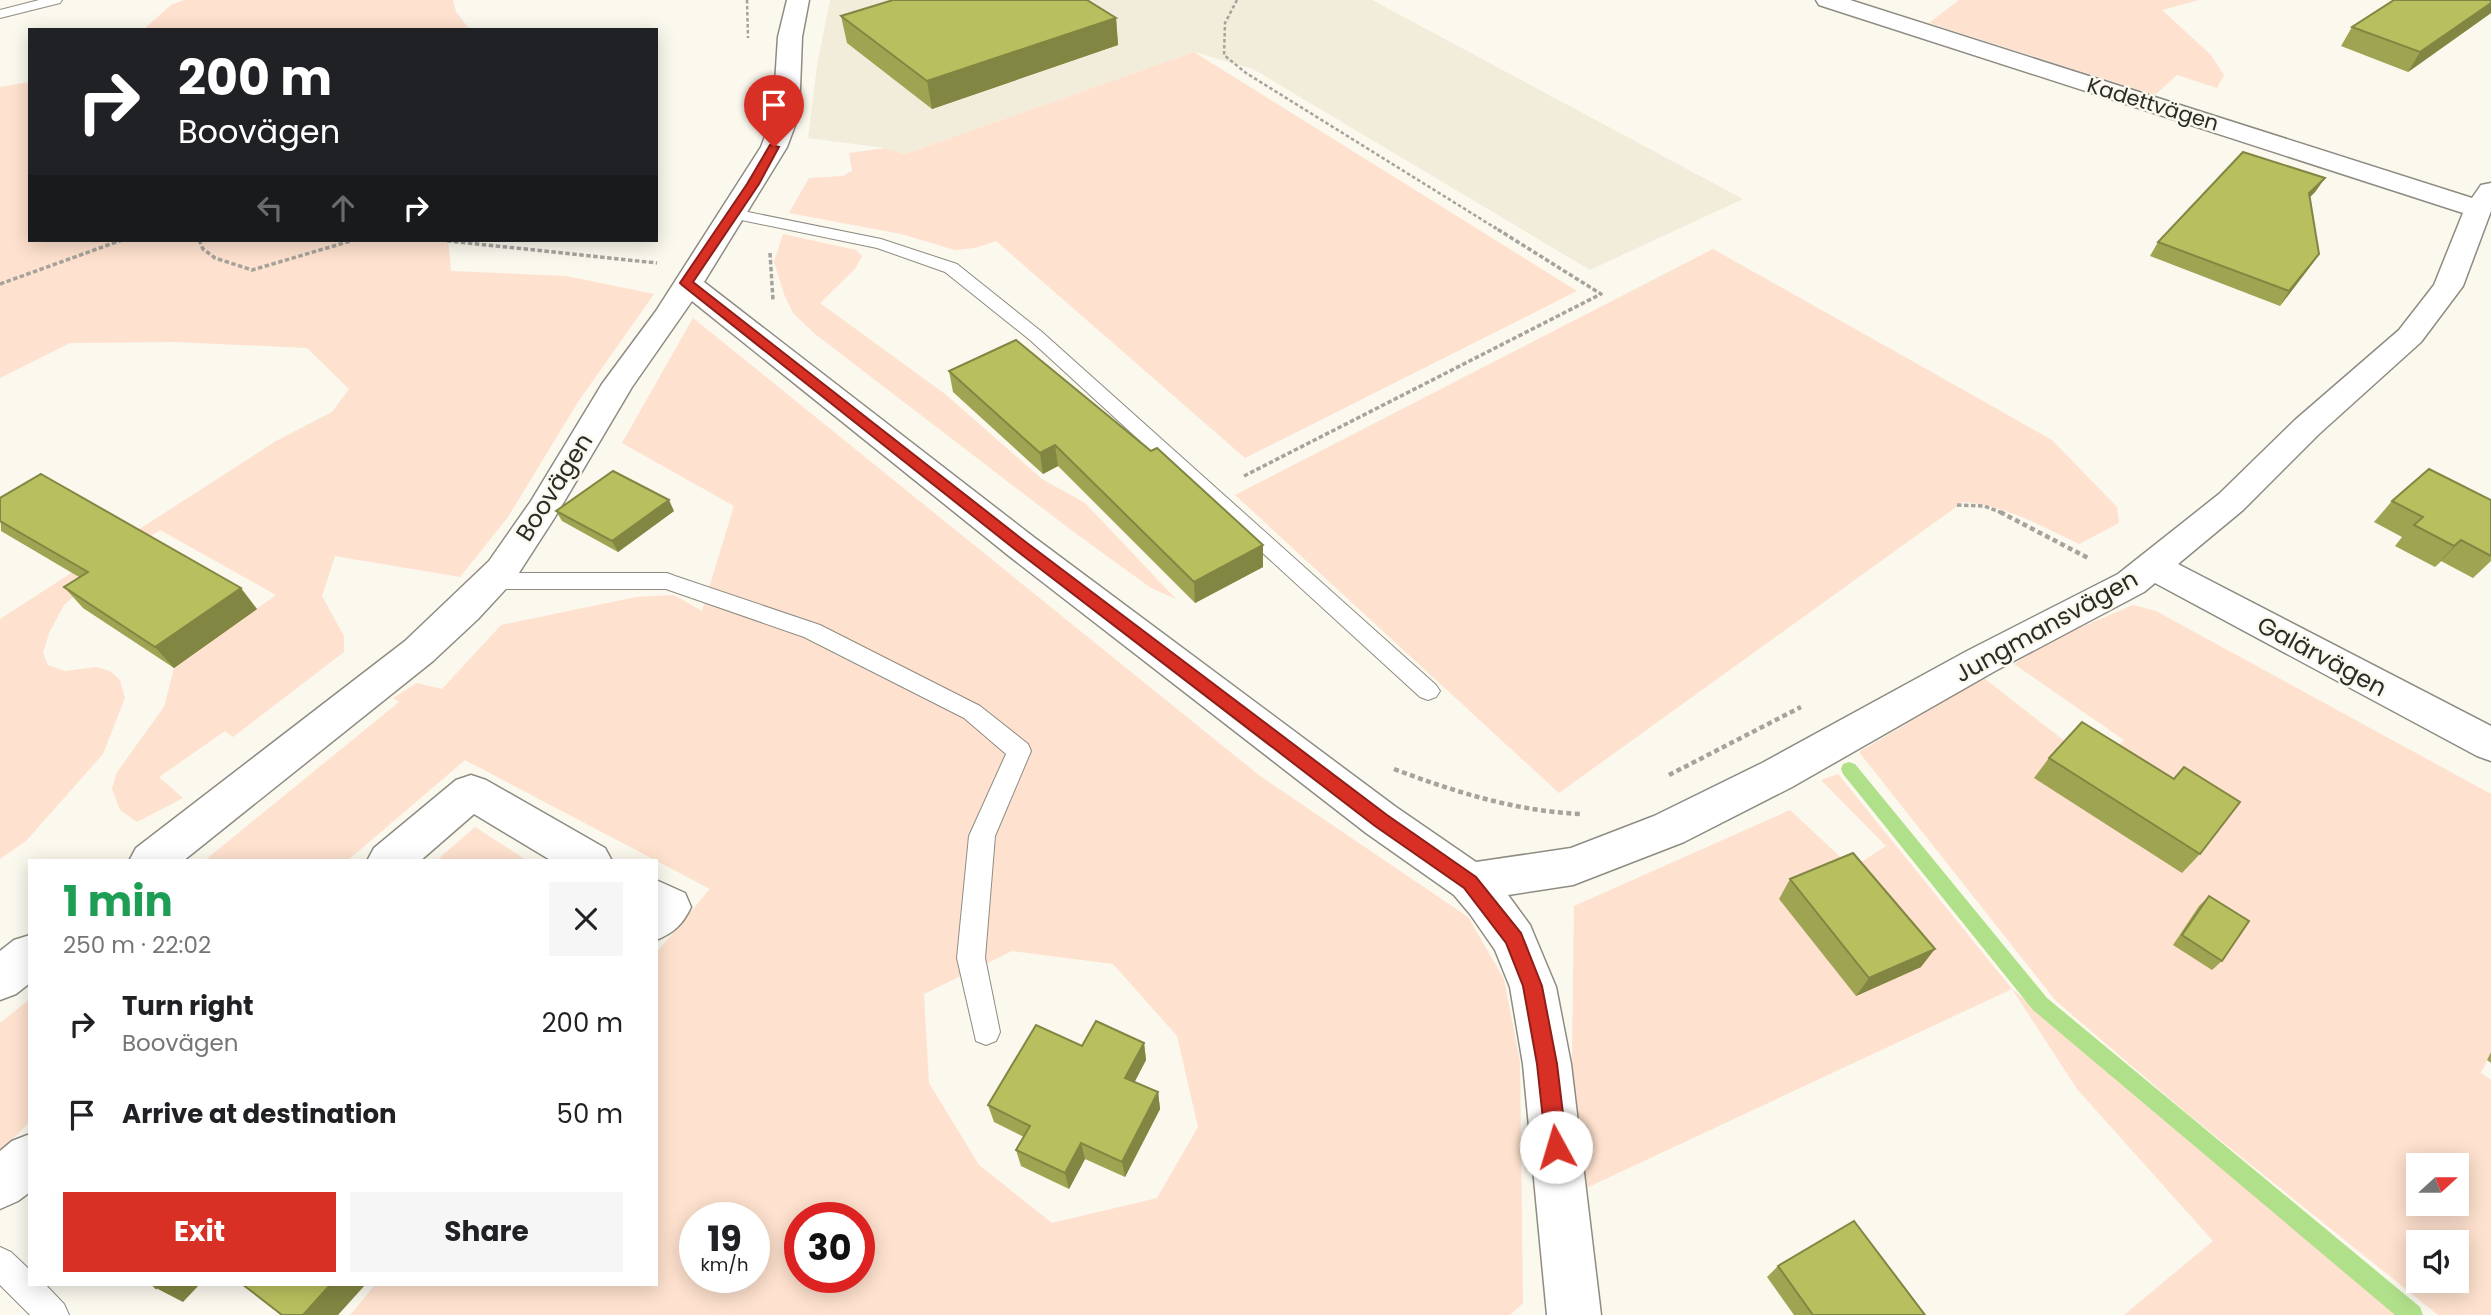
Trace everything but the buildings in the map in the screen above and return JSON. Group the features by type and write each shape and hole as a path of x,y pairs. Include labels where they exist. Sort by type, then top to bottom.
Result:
{"street":[{"name":"Boovägen","path":"154,859 419,651 493,581 543,509 618,384 669,314 774,147 786,115 790,37 798,0"},
{"name":"Kadettvägen","path":"1827,0 2485,200"},
{"name":"Jungmansvägen","path":"1470,882 1573,866 1669,830 1777,775 1981,661 2130,583 2231,502 2307,427 2410,336 2448,286 2485,200"},
{"path":"687,283 1022,547 1381,821 1470,882 1514,939 1533,986 1547,1064 1573,1314"},
{"name":"Galärvägen","path":"2154,566 2491,745"},
{"path":"391,859 471,792 587,859"},
{"path":"658,901 668,906 658,918"},
{"path":"0,979 28,958"},
{"path":"0,1183 28,1160"}],"lane":[{"path":"0,14 55,0"},
{"path":"733,214 881,244 951,268 1037,336 1429,691"},
{"path":"493,581 667,581 812,631 972,712 1019,751 982,836 971,958 986,1032"},
{"path":"0,1263 53,1315"}],"path":[{"path":"1209,494 1601,294 1246,74 1224,55 1225,23 1237,0"},
{"path":"0,284 115,242"},
{"path":"200,242 205,253 237,268 252,270 347,242"},
{"path":"461,242 647,260 664,265 687,283"},
{"path":"1957,505 1984,506 2015,518 2100,564"}],"shaded area":[{"path":"184,0 453,0 456,12 468,28 145,28 171,5"},
{"path":"830,0 1372,0 1743,199 1590,270 1253,69 1194,52 905,154 885,148 808,138 817,65"},
{"path":"1959,0 2199,0 2162,10 2211,55 2224,75 2217,88 2177,75 2155,95 1929,23"},
{"path":"1194,52 1577,291 1245,458 996,241 975,248 955,250 901,234 789,213 809,178 843,176 852,171 849,153 885,148 905,154"},
{"path":"28,82 28,242 448,242 451,271 566,276 654,294 578,402 508,517 460,577 335,556 322,596 344,636 344,652 233,737 225,731 159,777 183,798 137,822 120,810 112,789 117,772 164,707 174,668 276,595 160,530 124,553 64,605 49,633 43,653 48,665 65,671 96,667 110,671 120,680 125,698 103,754 26,841 0,859 0,619 276,441 332,412 349,389 307,348 175,342 70,343 0,378 0,87"},
{"path":"783,234 856,250 862,256 855,269 820,303 945,394 1042,479 1085,503 1176,599 1151,588 1071,530 815,334 793,313 784,294 774,262"},
{"path":"1713,249 2052,440 2117,507 2119,523 2079,544 2008,512 1963,502 1559,793 1235,495"},
{"path":"693,318 1260,776 1468,917 1504,979 1520,1062 1523,1303 1510,1315 350,1315 374,1286 658,1286 658,951 710,889 658,862 658,859 653,859 465,760 349,859 206,859 399,702 393,698 417,683 442,689 501,625 636,597 674,595 702,611 734,506 622,443","holes":["1012,951 1113,964 1177,1036 1198,1127 1157,1198 1052,1223 979,1165 929,1083 924,994"]},
{"path":"2133,605 2156,611 2491,794 2491,1052 2481,1073 2491,1080 2491,1315 2438,1315 2411,1293 2469,1293 2469,1230 2406,1230 2406,1289 2189,1115 2056,1001 1859,752 1984,678 2067,743 2100,763 2124,740 2014,664 2056,638"},
{"path":"1838,774 2012,989 1584,1189 1571,1128 1574,906 1790,810 1852,868 1886,846 1821,780"},
{"path":"475,827 525,859 438,859"},
{"path":"2012,989 2401,1315 2124,1315 2213,1241 2077,1089"},
{"path":"28,1001 28,1124 0,1151 0,1023"}],"waterway":[{"path":"1849,769 2040,1004 2412,1315"}],"route":[{"path":"774,147 753,184 687,283 1022,547 1381,821 1470,882 1514,939 1533,986 1547,1064 1556,1147"}]}
